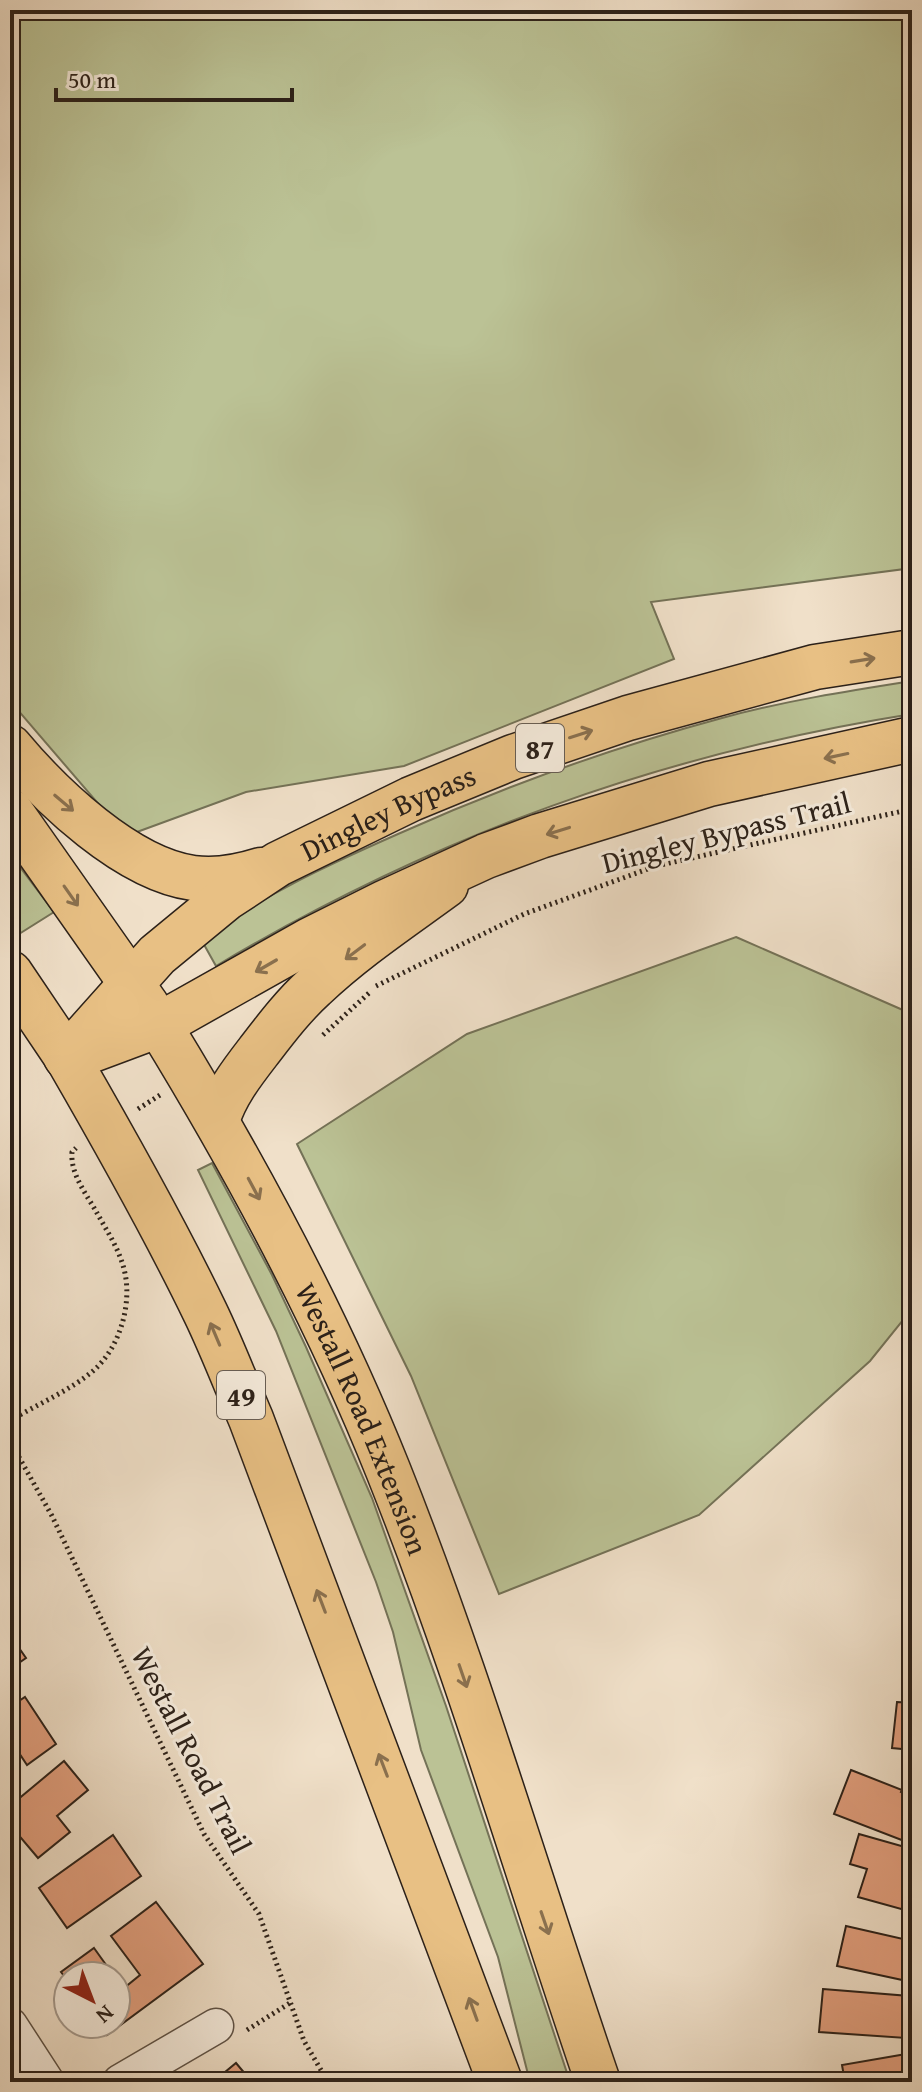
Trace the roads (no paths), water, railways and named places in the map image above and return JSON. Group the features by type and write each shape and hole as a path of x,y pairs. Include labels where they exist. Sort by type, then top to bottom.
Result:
{"main road":[{"name":"Dingley Bypass","path":"132,982 157,955 202,916 278,864 411,799 555,742 628,718 815,667 912,652"},
{"path":"67,1058 159,1025 310,940 486,856 540,836 709,784 912,739"},
{"path":"10,747 42,784 94,828 160,868 207,879 242,876 278,864"},
{"name":"Westall Road Extension","path":"10,811 132,982 159,1025 217,1121 305,1287 387,1468 478,1719 598,2082"},
{"path":"217,1121 223,1104 244,1071 276,1028 311,989 358,949 486,856"},
{"name":"49","path":"10,973 67,1058 108,1128 207,1315 251,1419 500,2082"},
{"name":"87","path":"67,1058 132,982"}],"street":[{"path":"10,2025 47,2082"},
{"path":"120,2082 216,2026"}]}
